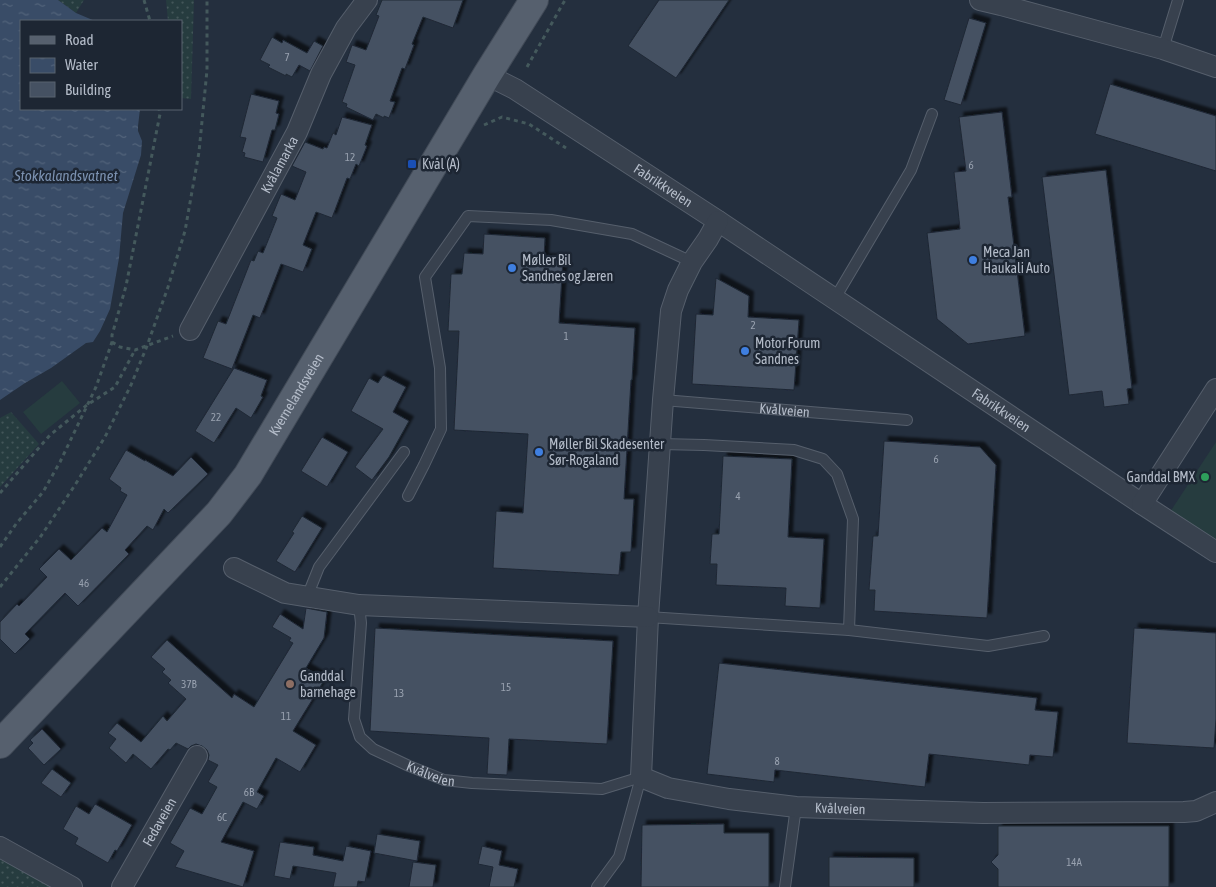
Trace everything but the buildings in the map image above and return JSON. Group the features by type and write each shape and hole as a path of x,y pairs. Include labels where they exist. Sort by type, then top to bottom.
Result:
{"main road":[{"name":"Kvernelandsveien","path":"0,744 219,513 248,475 487,75 534,0"}],"street":[{"name":"Kvålamarka","path":"190,330 297,132 321,74 346,28 367,0"},
{"path":"980,0 1001,4 1163,49 1216,67"},
{"name":"Fabrikkveien","path":"487,75 515,89 718,221 834,300 1216,552"},
{"path":"641,776 648,617 671,311 678,290 692,262 718,221"},
{"path":"1142,504 1216,389"},
{"path":"234,568 285,593 359,606 648,617"},
{"name":"Fedaveien","path":"122,887 197,756"},
{"name":"Kvålveien","path":"641,776 668,788 729,799 796,806 983,813 1184,812 1196,811 1216,802"},
{"path":"0,847 72,887"}],"lane":[{"path":"1163,49 1178,0"},
{"path":"834,300 911,170 932,114"},
{"path":"408,496 441,429 440,368 425,277 468,216 551,220 632,234 692,262"},
{"name":"Kvålveien","path":"663,400 907,420"},
{"path":"661,444 794,450 823,459 837,474 854,519 849,630"},
{"path":"307,597 319,567 404,452"},
{"name":"Kvålveien","path":"359,606 361,623 354,719 360,738 373,749 444,780 602,789 641,776"},
{"path":"648,617 849,630 988,646 1044,636"},
{"path":"597,887 619,857 641,776"},
{"path":"785,887 796,806"}],"path":[{"path":"144,0 150,20"},
{"path":"0,587 41,536 105,437 130,385 168,287 185,231 199,152 207,70 206,0"},
{"path":"527,67 565,0"},
{"path":"0,547 16,524 43,492 60,462 96,387 112,342 112,335 126,286 160,114 159,110"},
{"path":"478,128 502,117 529,124 571,150"},
{"path":"112,342 120,347 134,350 190,330"},
{"path":"0,493 50,436 87,405 115,387 134,350"}],"green space":[{"path":"58,0 84,0 76,13"},
{"path":"166,0 194,0 191,99 182,98 182,20 168,20"},
{"path":"62,381 80,403 41,434 23,412"},
{"path":"11,412 39,444 0,487 0,418"},
{"name":"Ganddal BMX","path":"1216,442 1216,543 1170,512"},
{"path":"0,858 54,887 0,887"}],"water":[{"name":"Stokkalandsvatnet","path":"0,0 58,0 76,13 93,20 20,20 20,110 140,110 138,131 142,141 141,155 123,213 119,258 110,309 100,331 93,342 86,343 51,368 0,400"}],"place":[{"name":"Kvål (A)","path":"412,164"},
{"name":"Meca Jan Haukali Auto","path":"973,260"},
{"name":"Møller Bil Sandnes og Jæren","path":"512,268"},
{"name":"Motor Forum Sandnes","path":"745,351"},
{"name":"Møller Bil Skadesenter Sør-Rogaland","path":"539,452"},
{"name":"Ganddal BMX","path":"1205,477"},
{"name":"Ganddal barnehage","path":"290,684"}]}
